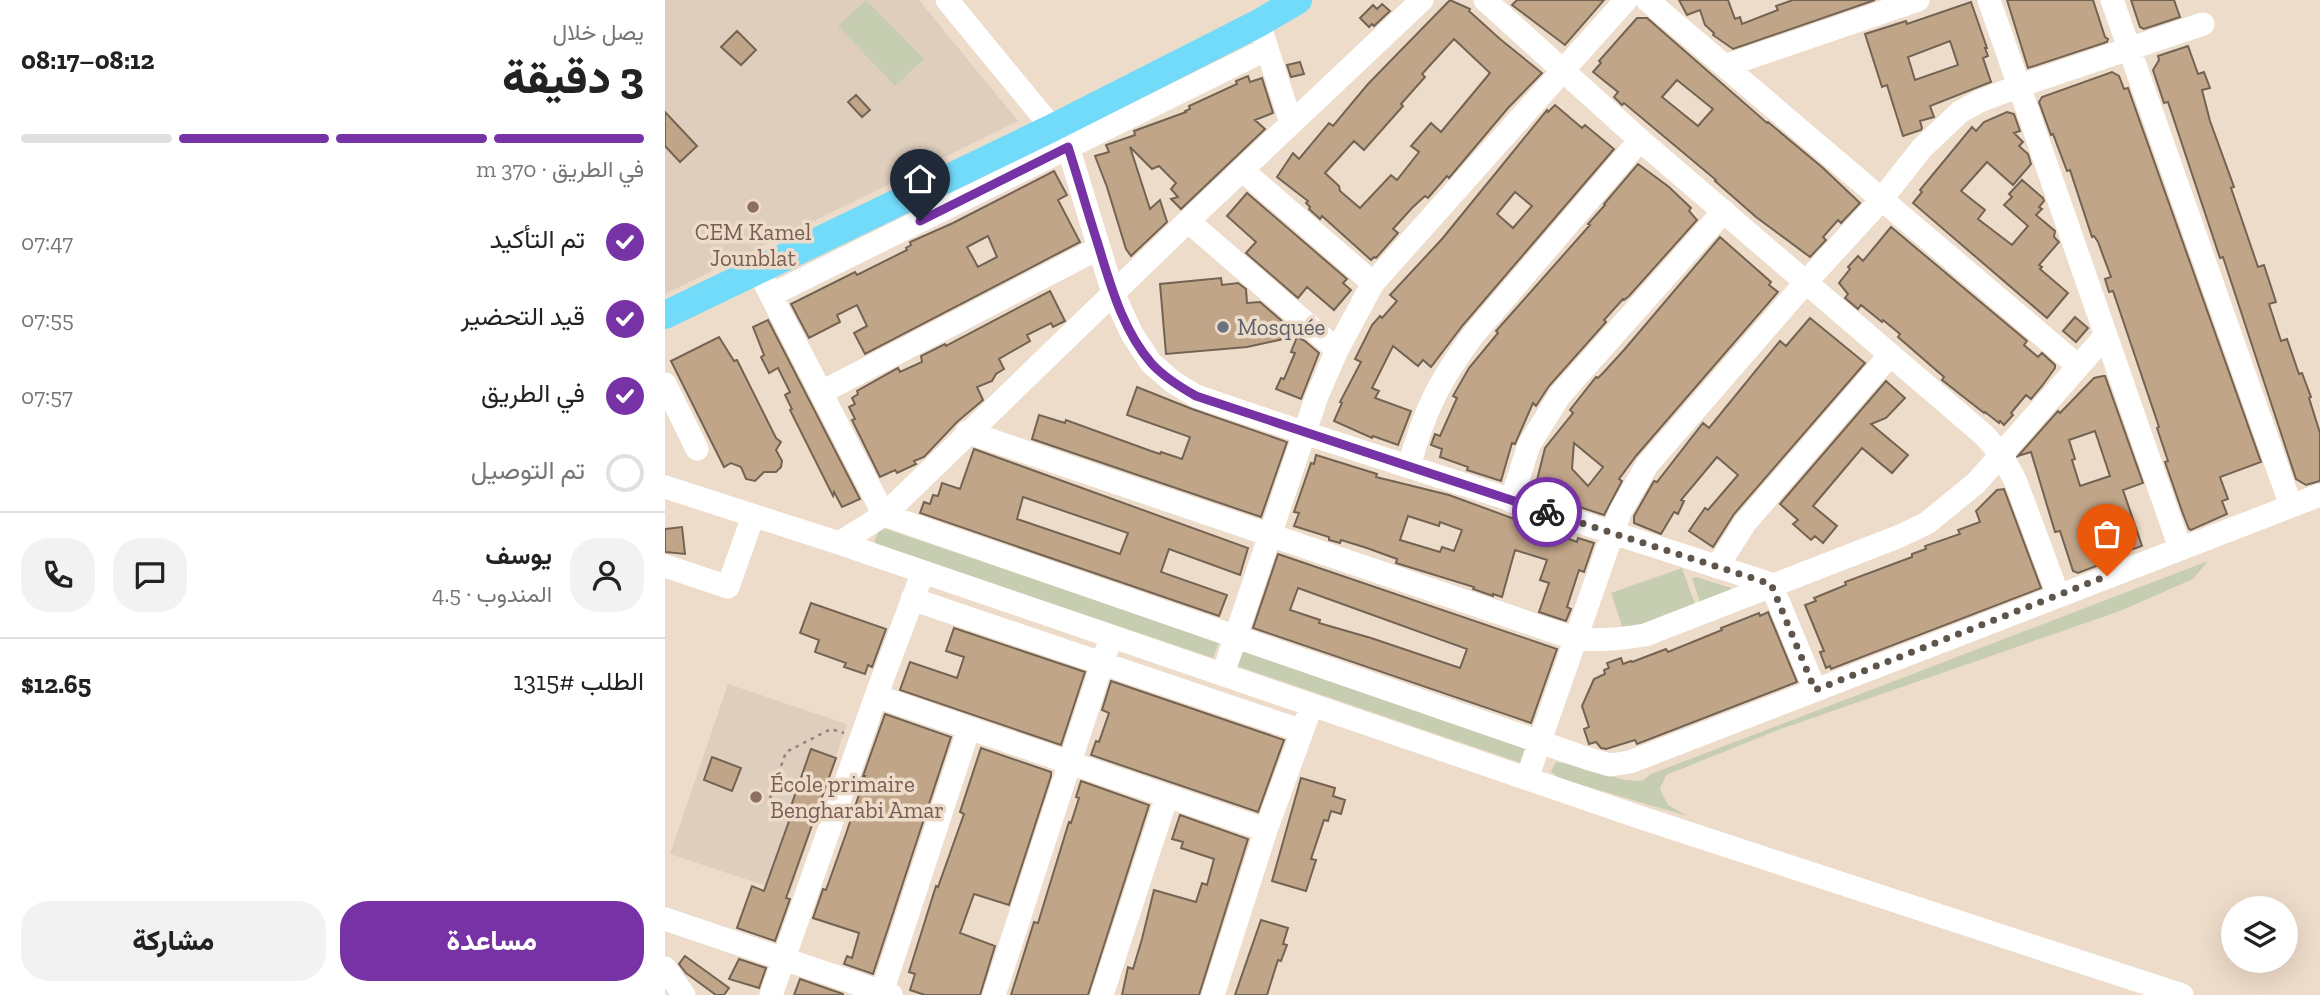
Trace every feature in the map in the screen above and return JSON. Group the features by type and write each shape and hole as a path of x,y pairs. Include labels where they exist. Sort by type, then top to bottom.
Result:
{"main road":[{"path":"665,315 758,270 1060,137 1263,36 1298,0"}],"street":[{"path":"947,0 1060,137 1113,293 1132,334 1151,363 1173,382 1196,396 1305,433 1771,584 1815,690"},
{"path":"839,543 884,514 1188,221 1423,0"},
{"path":"1485,0 1640,140 1984,435 2001,454 2016,482 2058,595"},
{"path":"1223,674 1305,433 1337,349 1373,283 1626,0"},
{"path":"1647,0 2078,366"},
{"path":"1725,66 1918,0"},
{"path":"1989,0 2180,548"},
{"path":"2112,0 2291,506"},
{"path":"1527,778 1620,512 1647,465 1881,200 1922,148 1943,126 1980,101 2203,23"},
{"path":"1263,36 1291,124"},
{"path":"771,295 1060,137"},
{"path":"1409,467 1431,400 1452,364 1474,334 1640,140"},
{"path":"1242,170 1373,283"},
{"path":"1511,501 1529,445 1560,395 1724,211"},
{"path":"1188,221 1337,349"},
{"path":"822,393 1099,248"},
{"path":"758,270 884,514 1610,765 1630,762 2320,495"},
{"path":"967,432 1576,639 1597,641 1645,635 1900,536 1927,523 1976,483 2106,335"},
{"path":"1717,567 1745,523 1891,355"},
{"path":"665,384 697,449"},
{"path":"665,488 839,543 1527,778 2182,995"},
{"path":"665,566 728,587 753,516"},
{"path":"771,995 860,739 923,572"},
{"path":"912,599 1302,731"},
{"path":"994,995 1111,636"},
{"path":"876,696 1266,830"},
{"path":"1213,995 1266,830 1312,705"},
{"path":"665,919 885,994 969,728"},
{"path":"1102,995 1167,796"},
{"path":"665,968 684,995"}],"path":[{"path":"770,798 786,752 831,729 860,739"}],"shaded area":[{"name":"CEM Kamel Jounblat","path":"665,0 919,0 1018,121 665,294"},
{"name":"École primaire Bengharabi Amar","path":"728,684 847,724 790,894 670,854"}],"green space":[{"path":"866,0 924,59 895,86 838,26"},
{"path":"880,527 1219,642 1213,658 874,543"},
{"path":"2208,561 2193,579 2120,611 1778,730 1666,775 1660,789 1668,805 1687,816 1558,778 1551,771 1556,762 1625,780 1642,781 1651,774"},
{"path":"1682,568 1696,607 1624,632 1611,593"},
{"path":"1692,578 1731,588 1728,595 1701,605"},
{"path":"1243,651 1530,749 1524,764 1237,666"}],"building":[{"path":"1450,0 1470,9 1469,11 1500,39 1542,73 1508,108 1449,178 1447,176 1428,198 1425,196 1412,208 1393,229 1398,233 1376,258 1371,260 1322,216 1320,219 1309,209 1306,203 1308,201 1277,177 1293,153 1299,159 1329,123 1333,126 1368,84","holes":["1454,39 1490,73 1441,132 1431,123 1411,146 1419,152 1397,180 1391,175 1360,208 1340,191 1339,186 1325,173 1354,141 1364,150 1403,106 1401,104 1425,77 1422,74"]},
{"path":"1517,0 1604,0 1565,45 1512,5"},
{"path":"1679,0 1728,0 1735,19 1740,17 1742,24 1778,10 1776,6 1793,0 1875,0 1733,49 1713,35 1705,25 1700,10 1687,15"},
{"path":"2007,0 2093,0 2107,42 2028,68"},
{"path":"2131,0 2174,0 2180,17 2144,29 2140,27"},
{"path":"1971,2 1987,48 1988,56 1983,58 1991,82 1930,106 1934,117 1920,121 1921,130 1903,136 1887,85 1882,87 1865,34 1906,21 1907,24","holes":["1950,41 1958,65 1915,80 1908,57"]},
{"path":"1382,4 1390,11 1374,26 1372,24 1369,27 1360,18 1373,5 1377,9"},
{"path":"1637,18 1647,18 1823,168 1860,203 1841,223 1838,220 1823,237 1826,240 1810,257 1756,217 1624,103 1622,105 1614,97 1618,92 1593,72 1601,63 1599,61","holes":["1677,80 1713,109 1698,126 1662,97"]},
{"path":"737,31 756,50 741,65 721,47"},
{"path":"2188,46 2198,74 2204,72 2210,88 2202,90 2210,121 2234,187 2231,188 2258,267 2264,265 2276,302 2269,304 2281,341 2287,339 2299,374 2302,373 2311,397 2309,398 2320,433 2320,481 2306,485 2296,479 2223,257 2220,258 2168,102 2164,103 2153,70 2159,60 2158,56"},
{"path":"1300,62 1304,74 1291,77 1287,65"},
{"path":"2112,72 2119,76 2124,89 2128,88 2261,462 2220,477 2228,499 2222,501 2227,514 2191,530 2165,462 2168,461 2157,428 2159,427 2113,291 2109,292 2105,279 2111,277 2098,242 2092,237 2070,170 2067,171 2039,102 2042,97"},
{"path":"1248,76 1250,82 1262,78 1273,113 1255,120 1265,129 1181,209 1171,199 1178,197 1171,189 1176,183 1159,166 1152,169 1130,147 1150,209 1160,200 1167,222 1131,256 1126,249 1095,156 1109,152 1106,145 1135,135 1134,131 1186,112 1190,109 1189,106 1237,84 1236,81"},
{"path":"856,95 870,110 862,117 848,102"},
{"path":"1555,105 1582,128 1585,125 1614,149 1463,325 1431,367 1423,360 1418,366 1393,346 1372,388 1379,391 1375,398 1411,411 1398,445 1373,436 1372,438 1334,421 1342,403 1340,402 1361,362 1355,359 1372,325 1397,301 1390,295 1442,239 1547,110 1548,112","holes":["1515,192 1532,206 1513,228 1497,214"]},
{"path":"665,112 697,146 680,162 665,146"},
{"path":"2007,112 2014,114 2020,131 2014,133 2023,142 2019,146 2028,154 2031,164 2013,185 1987,162 1961,191 1985,210 1978,219 2012,245 2028,226 2004,205 2012,197 2009,194 2022,180 2043,198 2044,201 2039,207 2042,209 2036,215 2055,231 2054,237 2059,242 2039,265 2042,267 2040,269 2068,293 2047,318 1913,203 1922,192 1920,190 1972,127 1976,131 1984,122"},
{"path":"1638,164 1669,187 1691,208 1689,211 1697,220 1604,320 1606,322 1549,386 1536,406 1533,403 1515,444 1512,443 1501,481 1467,470 1468,467 1440,457 1442,449 1431,445 1435,434 1440,436 1457,398 1453,396 1469,368 1498,333 1496,331 1590,225 1588,224"},
{"path":"1054,171 1067,195 1058,200 1080,242 865,354 854,333 867,326 857,305 837,315 840,322 809,338 791,304 907,250 910,242","holes":["988,236 997,257 978,267 967,247"]},
{"path":"1247,193 1347,279 1343,283 1351,290 1334,310 1307,287 1298,298 1246,253 1256,242 1227,216"},
{"path":"1891,227 2027,341 2024,345 2038,357 2042,353 2055,365 2031,399 2026,395 2004,425 1942,380 1944,377 1898,337 1900,334 1883,320 1882,322 1861,305 1858,309 1845,298 1848,294 1839,283 1850,269 1848,267 1858,256 1863,261"},
{"path":"1720,237 1771,282 1769,285 1778,292 1636,456 1619,479 1622,481 1604,515 1534,492 1545,448 1573,413 1570,410 1596,377 1598,378","holes":["1574,443 1603,467 1588,486 1572,469"]},
{"name":"Mosquée","path":"1221,278 1222,285 1238,283 1246,289 1247,303 1260,302 1282,321 1284,339 1247,347 1166,354 1160,284"},
{"path":"1050,291 1065,321 1053,327 1051,323 1027,335 1030,341 999,359 1004,369 996,374 992,381 977,387 983,400 957,422 924,457 897,473 895,470 880,477 852,420 855,419 849,407 855,404 852,398 858,394 857,391 898,368 900,372 922,362 921,356 945,344 946,346"},
{"path":"2075,317 2088,328 2076,342 2063,331"},
{"path":"1810,318 1865,363 1734,514 1713,547 1689,531 1705,508 1708,510 1738,475 1717,457 1681,500 1684,501 1678,514 1674,512 1661,534 1634,523 1634,516 1654,481 1657,482 1703,423 1709,428 1780,341 1786,346"},
{"path":"768,320 860,499 842,507 834,492 833,496 790,410 792,409 785,395 790,392 778,368 769,373 761,357 764,355 753,327"},
{"path":"719,337 734,361 737,360 776,438 781,442 776,450 782,461 781,467 776,472 764,472 755,481 746,479 741,467 731,463 724,467 671,361"},
{"path":"1297,337 1319,353 1301,399 1276,389 1281,378 1284,379 1295,353 1291,352"},
{"path":"2105,376 2143,483 2123,490 2142,546 2110,557 2112,560 2078,573 2073,571 2060,531 2055,532 2031,452 2018,456 2058,411 2060,413 2094,378","holes":["2095,431 2110,476 2080,486 2069,440"]},
{"path":"1886,381 1905,398 1886,418 1871,424 1908,455 1892,473 1862,448 1813,506 1837,526 1823,543 1815,536 1811,540 1793,524 1798,520 1780,504"},
{"path":"1137,387 1287,442 1261,517 1032,439 1039,415 1065,423 1066,420 1151,451 1182,459 1190,437 1127,415"},
{"path":"974,449 1248,548 1240,575 1169,549 1161,572 1227,595 1219,616 920,513 924,502 930,504 933,495 938,496 942,483 960,489","holes":["1023,497 1128,533 1120,554 1017,519"]},
{"path":"1316,455 1377,474 1376,477 1449,495 1577,542 1578,538 1594,543 1584,572 1579,570 1567,607 1571,609 1566,621 1539,612 1549,583 1540,580 1547,560 1515,550 1502,597 1493,596 1473,589 1474,587 1396,563 1397,559 1367,548 1341,540 1340,543 1329,540 1329,537 1294,526 1299,513 1294,512 1311,463 1314,464","holes":["1408,516 1439,526 1440,522 1462,530 1454,551 1442,547 1440,552 1400,540"]},
{"path":"2004,489 2041,588 1831,669 1830,666 1826,668 1820,652 1824,651 1805,605 1816,601 1814,598 1846,585 1845,582 1912,557 1912,554 1926,549 1925,546 1960,534 1958,530 1980,522 1976,511 1997,490"},
{"path":"682,527 685,554 665,552 665,529"},
{"path":"1278,554 1557,649 1531,723 1253,628","holes":["1298,588 1467,649 1460,668 1319,623 1320,620 1290,610"]},
{"path":"811,603 886,629 872,667 868,665 865,674 844,667 846,663 815,652 819,640 800,633"},
{"path":"1768,612 1797,682 1637,744 1635,740 1606,749 1596,742 1589,744 1584,729 1589,727 1582,706 1594,679 1605,674 1604,670 1609,668 1607,663 1621,658 1623,664 1666,649 1668,652 1722,630 1721,628"},
{"path":"954,628 1085,672 1061,745 900,690 910,662 957,678 964,657 946,651"},
{"path":"1111,681 1284,740 1258,812 1091,755 1096,741 1099,742 1109,713 1102,710"},
{"path":"885,714 951,737 873,974 844,964 847,956 852,958 859,933 813,918 847,831"},
{"path":"981,748 1051,772 1051,776 1009,905 974,894 960,933 995,946 980,995 925,995 910,990 915,974 909,972 936,886 938,887 964,814 960,812"},
{"path":"811,749 836,758 786,898 790,899 775,941 737,928 752,886 764,891"},
{"path":"712,757 741,768 732,791 704,780"},
{"path":"1301,778 1335,788 1333,796 1345,800 1341,814 1331,811 1328,821 1324,820 1311,859 1316,860 1306,891 1272,881"},
{"path":"1081,781 1149,805 1088,995 1011,995 1034,922 1038,923 1069,822 1071,823"},
{"path":"1180,815 1248,839 1199,995 1122,995 1128,967 1133,969 1154,890 1196,902 1202,883 1207,885 1214,859 1181,848 1183,842 1172,839"},
{"path":"1261,920 1288,928 1283,944 1287,945 1281,961 1278,960 1267,995 1235,995"},
{"path":"685,956 729,988 724,995 716,995 686,973 679,964"},
{"path":"739,959 766,968 759,988 729,979"},
{"path":"800,979 843,994 843,995 794,995"}],"way so far":[{"path":"1547,512 1771,584 1815,690 2107,576"}],"place":[{"name":"CEM Kamel Jounblat","path":"753,207"},
{"name":"Mosquée","path":"1223,327"},
{"name":"École primaire Bengharabi Amar","path":"756,797"}],"route":[{"path":"920,221 1068,147 1113,293 1132,334 1151,363 1173,382 1196,396 1547,512"}]}
